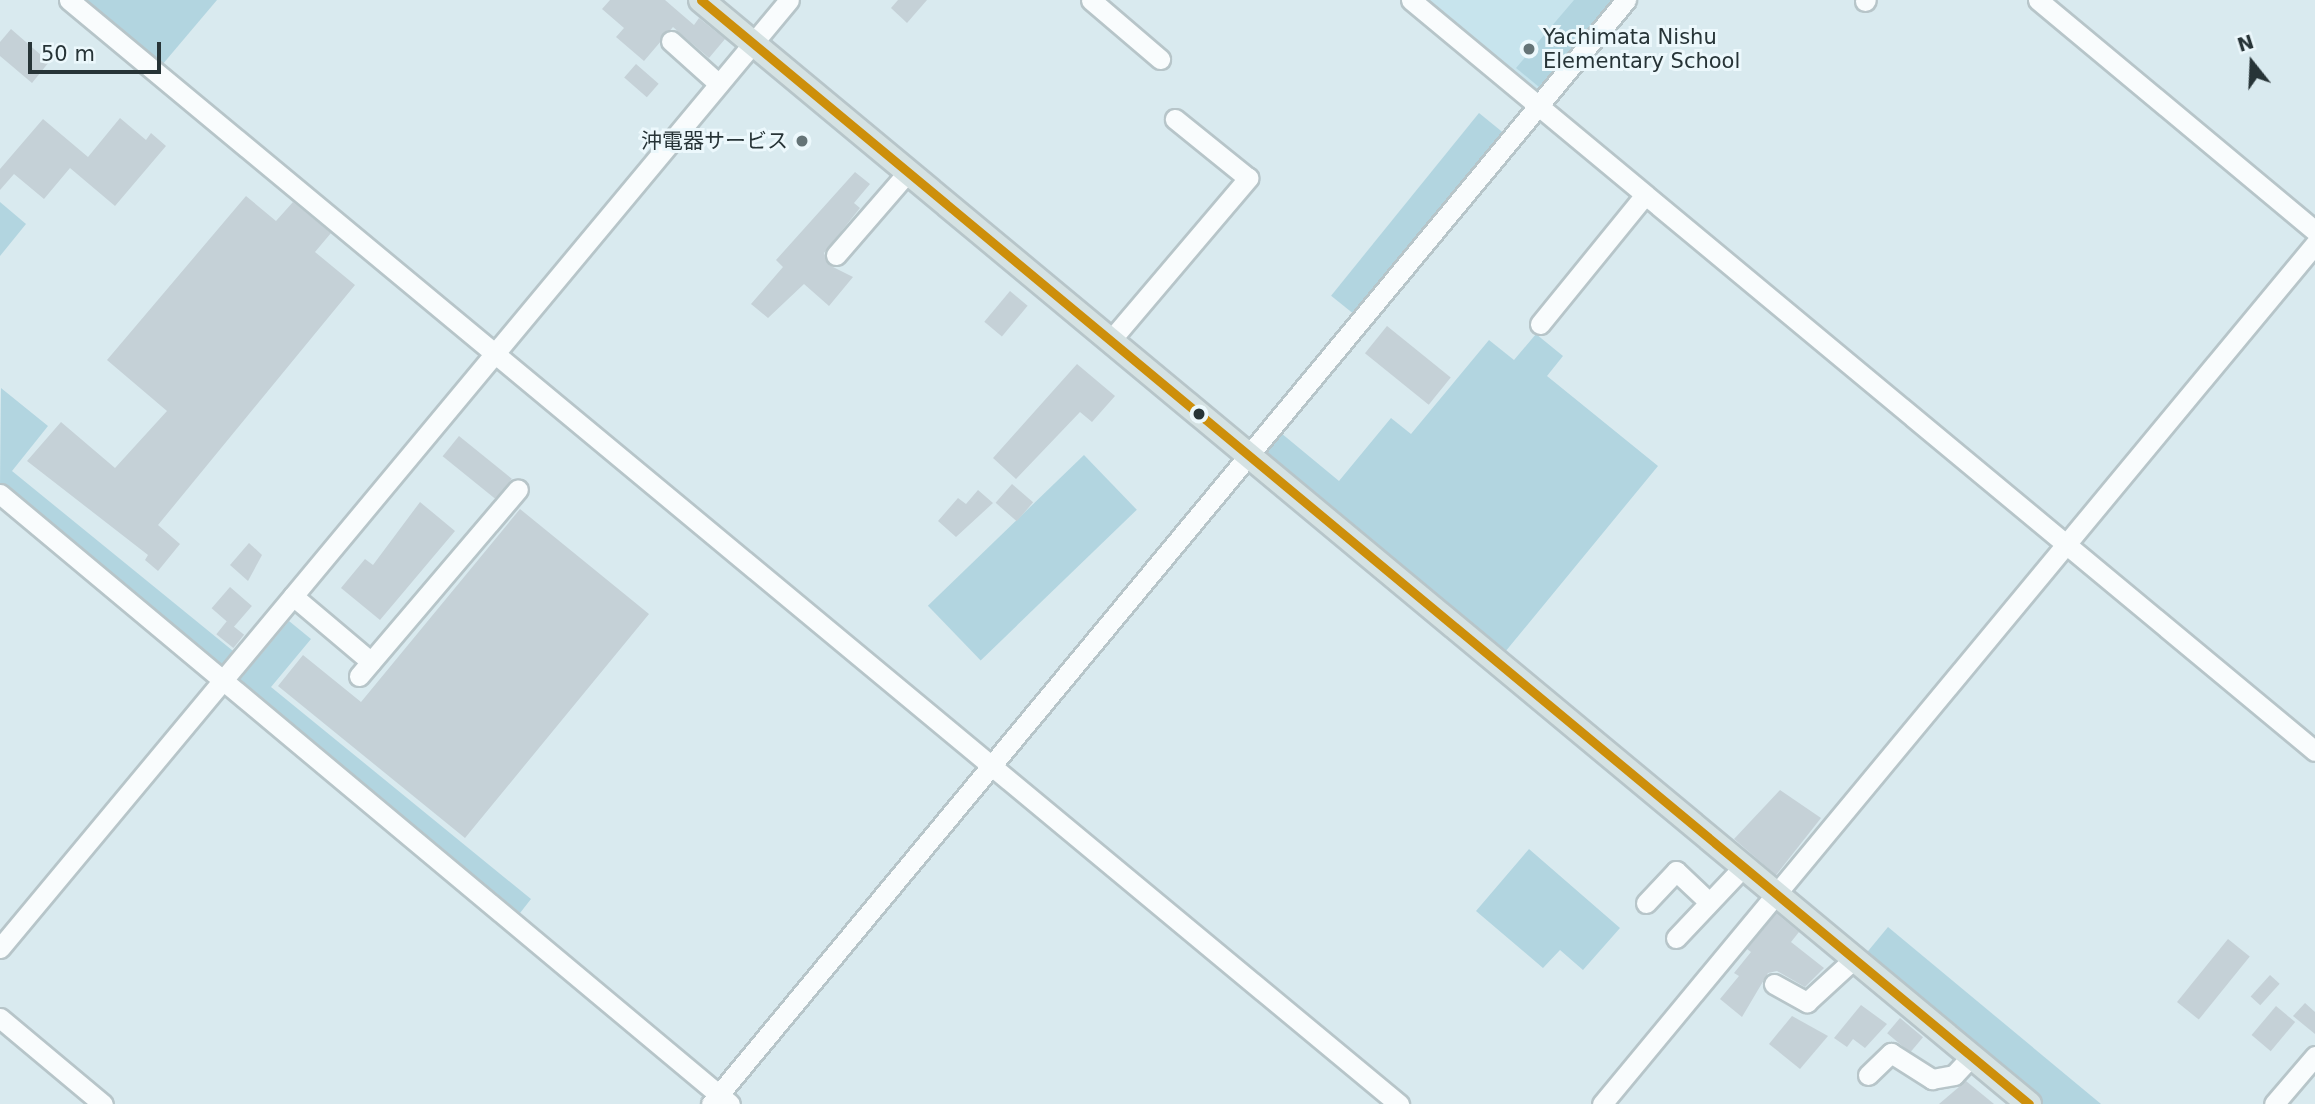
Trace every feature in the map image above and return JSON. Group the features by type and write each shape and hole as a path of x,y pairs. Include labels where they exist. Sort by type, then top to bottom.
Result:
{"main road":[{"path":"701,0 2029,1104"}],"street":[{"path":"69,0 497,351 988,764 1399,1104"},
{"path":"0,948 789,0"},
{"path":"1091,0 1160,59"},
{"path":"1411,0 2315,751"},
{"path":"0,494 224,679 720,1101 988,764 1251,459 1626,0"},
{"path":"2038,0 2315,231"},
{"path":"671,41 719,84"},
{"path":"1110,341 1248,178 1175,119"},
{"path":"836,255 908,172"},
{"path":"1539,324 1644,196"},
{"path":"1602,1104 1779,895 2315,244"},
{"path":"293,596 365,669 518,489"},
{"path":"1676,938 1744,866"},
{"path":"1646,903 1676,871 1710,902"},
{"path":"1774,984 1807,1002 1855,958"},
{"path":"0,1018 103,1104"},
{"path":"1868,1075 1891,1053 1932,1079 1954,1075 1972,1056"},
{"path":"2274,1104 2312,1069"}],"shaded area":[{"path":"86,0 217,0 162,65"},
{"name":"Yachimata Nishu Elementary School","path":"1420,0 1619,0 1538,97"},
{"path":"1574,0 1612,0 1539,87 1516,68"},
{"path":"1479,113 1507,136 1359,318 1331,296"},
{"path":"0,202 26,224 0,256"},
{"path":"1536,334 1563,356 1547,376 1658,466 1505,652 1263,455 1281,433 1339,481 1391,418 1411,434 1489,340 1514,360"},
{"path":"1,388 48,426 12,471 238,655 225,670 0,486"},
{"path":"1084,455 1137,510 981,660 928,606"},
{"path":"289,621 311,639 271,687 531,899 520,913 237,683"},
{"path":"1529,849 1620,928 1583,970 1560,950 1543,968 1476,911"},
{"path":"1888,927 2101,1104 2043,1104 1864,956"}],"building":[{"path":"610,0 665,0 694,25 699,18 725,39 709,58 673,27 644,61 616,37 624,28 602,9"},
{"path":"898,0 927,0 907,23 891,8"},
{"path":"11,29 49,62 32,83 0,56 0,42"},
{"path":"636,64 659,84 647,97 624,78"},
{"path":"120,118 146,140 151,133 166,146 115,206 70,168 44,199 14,174 0,190 0,169 43,119 88,157"},
{"path":"855,172 870,184 854,203 860,208 824,253 829,265 853,277 829,306 804,284 768,318 751,304 783,267 776,260"},
{"path":"246,196 276,221 293,202 331,233 315,252 355,285 158,525 180,544 158,571 145,560 148,555 27,461 61,422 115,468 167,411 107,360"},
{"path":"1010,291 1028,306 1002,336 984,322"},
{"path":"1387,326 1451,378 1429,405 1365,353"},
{"path":"1077,364 1115,396 1092,422 1080,412 1016,479 993,458"},
{"path":"459,436 512,479 495,499 443,456"},
{"path":"1012,484 1033,502 1017,521 996,503"},
{"path":"978,490 993,503 956,537 938,521 958,498 966,504"},
{"path":"420,502 455,531 380,620 341,588 365,559 373,565"},
{"path":"520,509 649,614 465,838 278,686 303,655 361,702"},
{"path":"249,543 262,555 248,581 230,565"},
{"path":"230,587 252,606 234,627 212,608"},
{"path":"227,621 244,635 233,648 216,634"},
{"path":"1780,790 1821,818 1776,875 1734,839"},
{"path":"1776,913 1799,932 1791,942 1824,968 1805,987 1777,971 1768,973 1742,1017 1720,999 1739,976 1734,973 1751,952 1747,949"},
{"path":"2228,939 2250,957 2199,1020 2177,1002"},
{"path":"2270,975 2280,984 2260,1005 2251,997"},
{"path":"2305,1003 2315,1012 2315,1034 2293,1016"},
{"path":"1861,1005 1887,1024 1865,1048 1853,1039 1847,1047 1834,1038"},
{"path":"2276,1006 2295,1022 2271,1051 2252,1035"},
{"path":"1792,1016 1828,1036 1800,1069 1769,1044"},
{"path":"1900,1018 1923,1037 1910,1053 1887,1033"},
{"path":"1966,1081 1994,1104 1939,1104"}],"transit line":[{"path":"701,0 2029,1104"}],"place":[{"name":"Yachimata Nishu Elementary School","path":"1529,49"},
{"name":"沖電器サービス","path":"802,141"}]}
